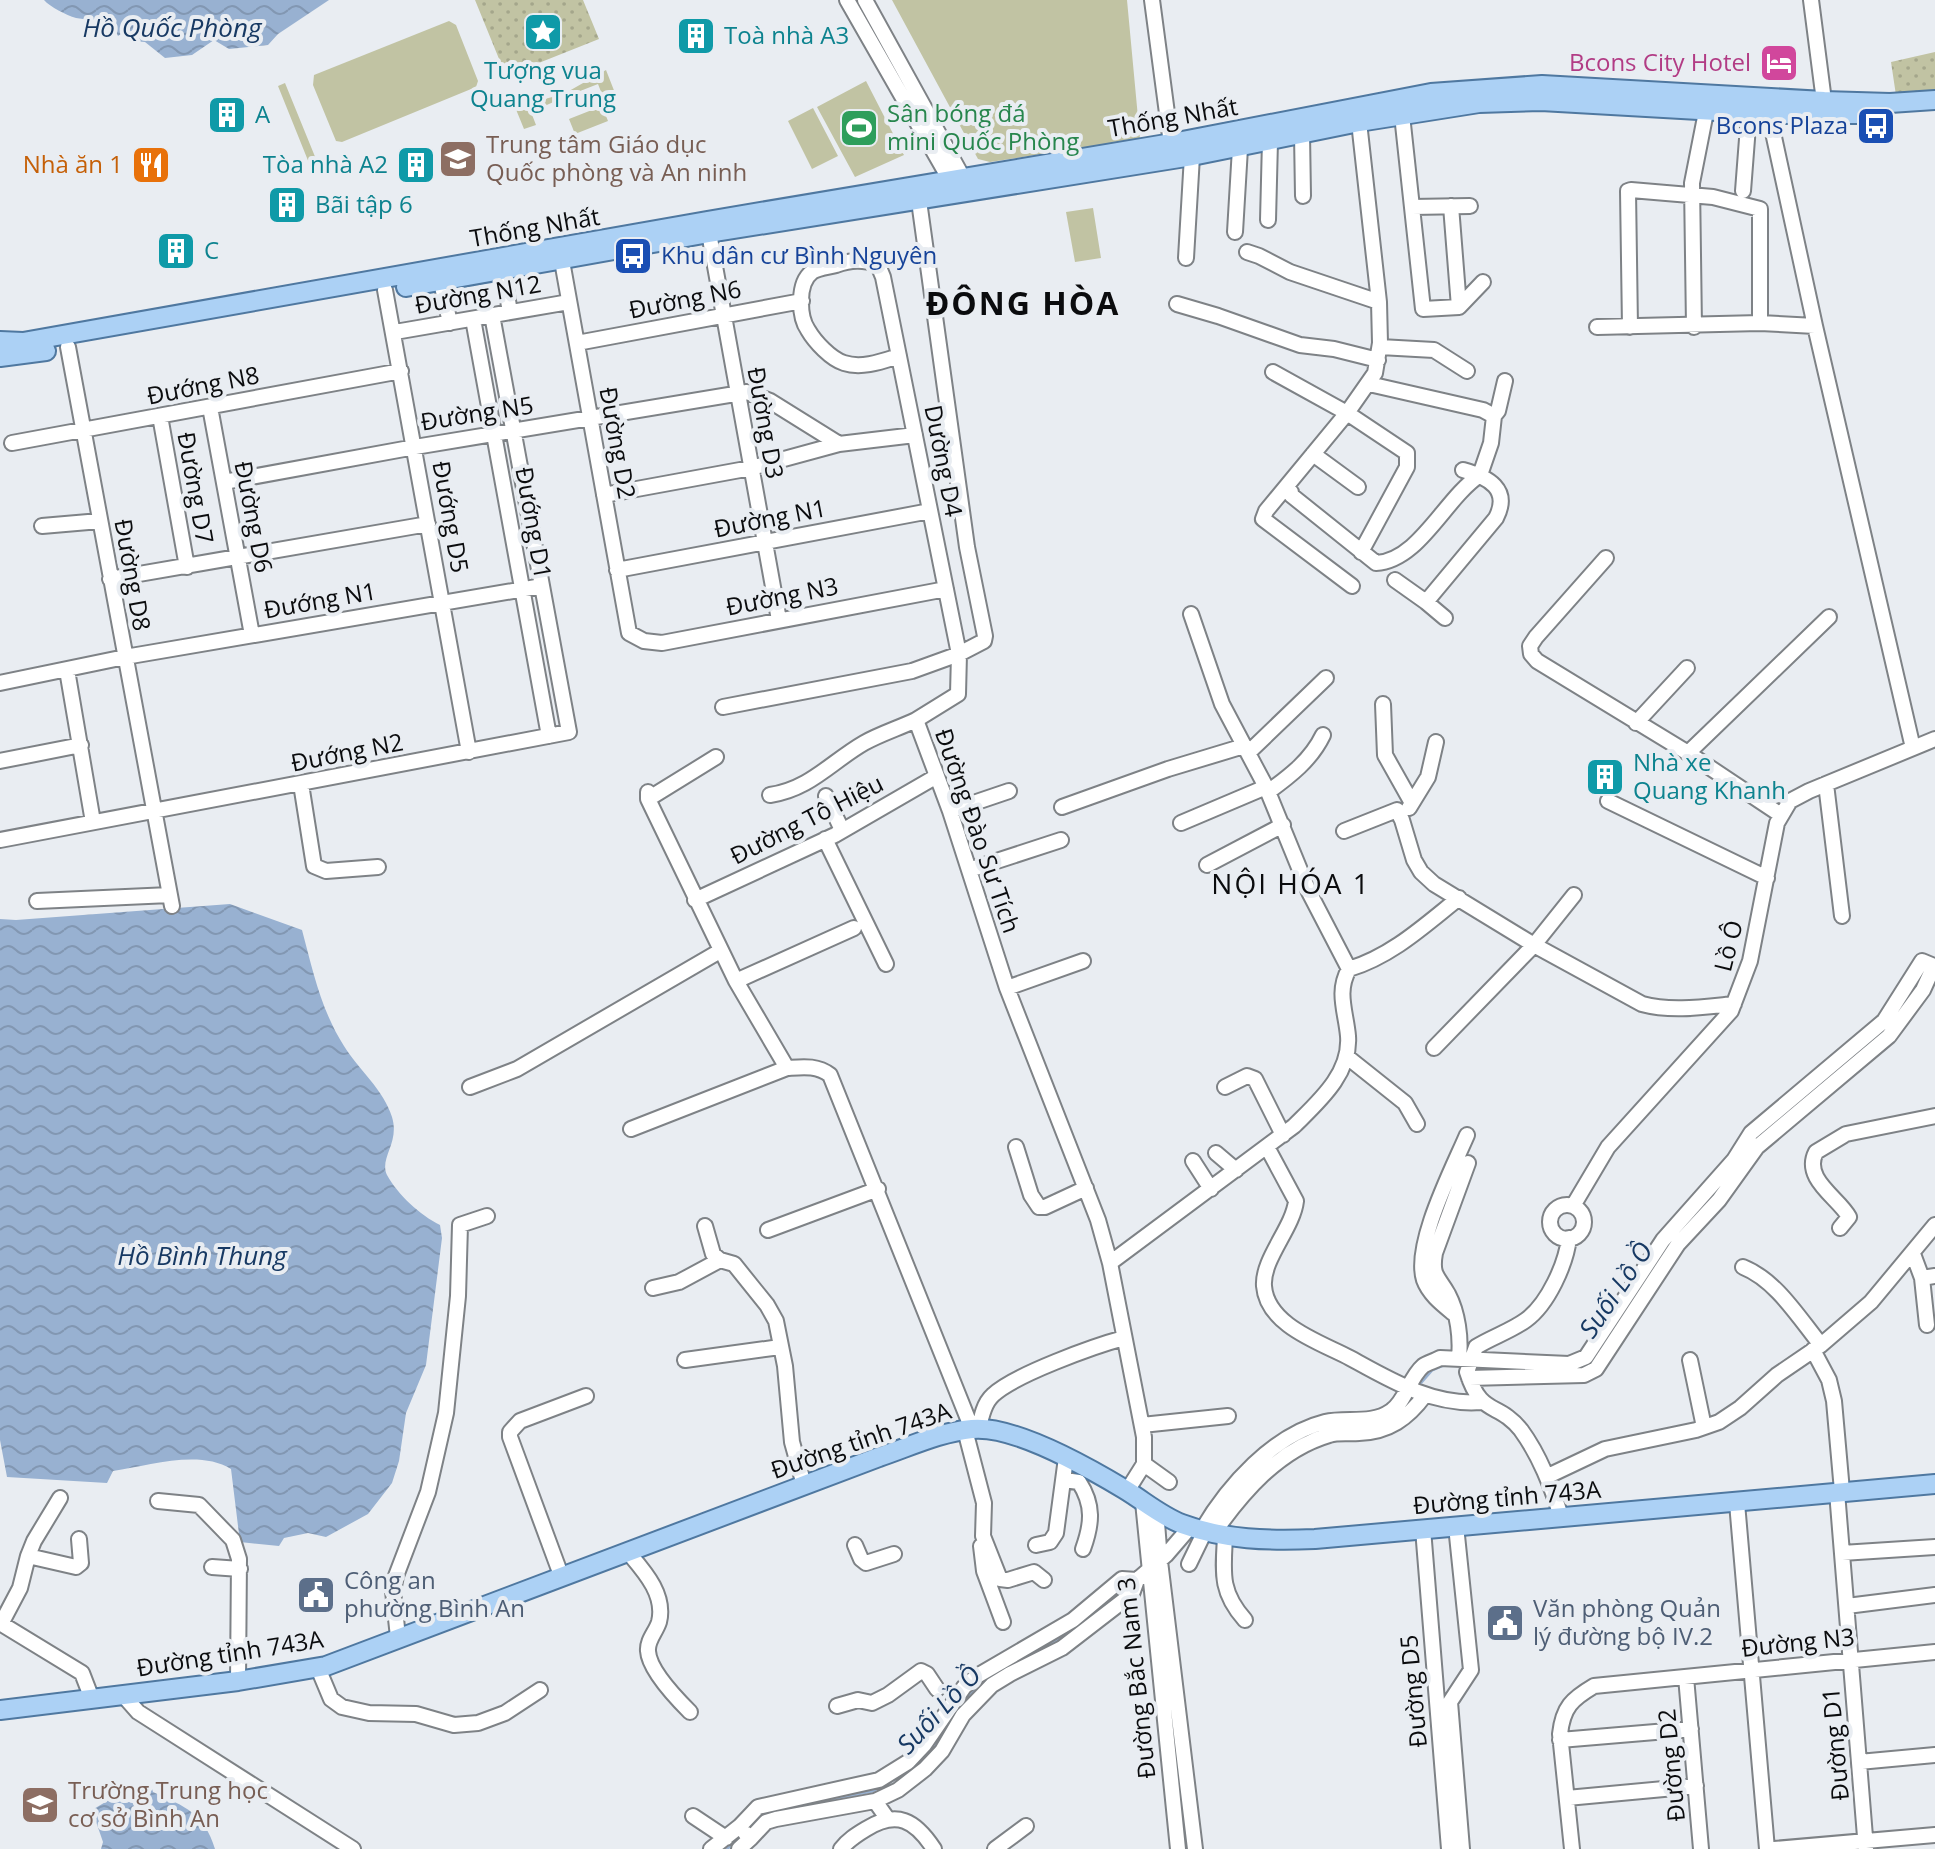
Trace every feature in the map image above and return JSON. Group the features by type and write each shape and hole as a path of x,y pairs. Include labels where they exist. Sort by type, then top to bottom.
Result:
{"main road":[{"name":"Thống Nhất","path":"0,341 23,342 385,285 708,227 1172,151 1431,93 1574,86 1749,105 1769,114 1935,111"},
{"name":"Thống Nhất","path":"1172,151 1192,156 1359,122 1479,103 1541,101 1706,112 1749,105 1824,101 1890,103 1935,100"},
{"name":"Thống Nhất","path":"708,227 919,201 960,186"},
{"name":"Thống Nhất","path":"0,357 68,347 385,285 441,282 503,272 560,255"},
{"name":"Đường tỉnh 743A","path":"0,1710 238,1681 318,1668 804,1485 944,1434 972,1429 1023,1439 1066,1458 1149,1506 1207,1532 1315,1539 1935,1484"}],"street":[{"path":"847,0 868,20 960,186"},
{"path":"865,0 868,20"},
{"path":"1152,0 1172,151"},
{"path":"1811,0 1824,101"},
{"path":"1743,191 1749,105"},
{"path":"1694,327 1692,183 1706,112"},
{"path":"1769,114 1913,748"},
{"path":"1402,115 1423,309 1459,307 1483,282"},
{"path":"1352,586 1263,519 1275,499 1369,384 1379,354 1379,302 1359,122"},
{"path":"1302,134 1303,196"},
{"path":"1268,220 1270,141"},
{"path":"1235,232 1240,148"},
{"path":"1186,258 1192,156"},
{"path":"1630,327 1628,191 1713,197 1760,209 1760,323"},
{"path":"723,707 912,671 984,641 985,631 967,547 919,201"},
{"path":"1451,206 1459,307"},
{"path":"1412,207 1470,206"},
{"name":"Đường D3","path":"708,227 779,620"},
{"path":"1247,252 1290,272 1379,302"},
{"name":"Đường D2","path":"560,255 629,633"},
{"name":"Dường D4","path":"802,301 803,285 811,272 848,261 867,260 878,265 883,277 959,654"},
{"path":"503,272 510,312"},
{"path":"441,282 450,323"},
{"name":"Đướng D5","path":"385,285 469,752"},
{"path":"802,301 806,329 830,355 845,363 880,362 899,356"},
{"name":"Đường N6","path":"577,343 802,301"},
{"name":"Đường N12","path":"395,332 569,302"},
{"path":"1177,304 1300,345 1379,354 1434,350 1467,371"},
{"name":"Đướng D1","path":"492,315 569,732"},
{"name":"Đướng D1","path":"473,319 549,736"},
{"path":"1597,327 1760,323 1815,326"},
{"name":"Đường D8","path":"37,901 171,900 68,347"},
{"name":"Đướng N8","path":"12,443 401,371"},
{"path":"1273,372 1347,413 1396,444 1408,457 1403,475 1361,552"},
{"path":"484,380 503,375"},
{"path":"1291,492 1376,563 1391,562 1407,552 1468,483 1480,475 1491,443 1494,416 1505,381"},
{"path":"1369,384 1483,410 1494,416"},
{"path":"737,392 756,394 839,444"},
{"name":"Đường N5","path":"224,482 737,392"},
{"name":"Đường D6","path":"210,407 252,635"},
{"name":"Đường D7","path":"160,416 187,567"},
{"path":"604,495 751,468 839,444 915,435"},
{"path":"1313,454 1358,487"},
{"path":"1426,602 1455,570 1502,507 1499,491 1480,475 1463,470"},
{"path":"504,486 523,483"},
{"name":"Đường N1","path":"617,570 930,511"},
{"path":"42,526 100,521"},
{"path":"110,579 428,524"},
{"path":"511,529 531,524"},
{"path":"1606,558 1536,637 1530,646 1531,654 1537,661 1688,753 1781,815 1790,801 1935,739"},
{"path":"1395,580 1445,618"},
{"path":"522,589 542,586"},
{"name":"Đướng N1","path":"0,683 125,657 522,589"},
{"name":"Đường N3","path":"629,633 644,641 662,643 946,589"},
{"path":"1110,1263 1283,1135 1336,1080 1346,1056 1348,1035 1341,989 1349,969 1309,892 1267,789 1222,704 1191,614"},
{"path":"1688,753 1829,617"},
{"name":"Đường Đào Sư Tích","path":"959,654 958,694 916,720 950,811 1007,988 1086,1188 1110,1263 1142,1425 1144,1464"},
{"path":"1636,723 1687,668"},
{"path":"67,670 93,822"},
{"path":"1062,807 1168,769 1246,749 1326,678"},
{"path":"540,686 559,681"},
{"path":"1383,704 1385,755 1412,803"},
{"path":"770,795 808,783 863,743 916,720"},
{"name":"Đướng N2","path":"0,840 569,732"},
{"path":"1181,823 1267,789 1298,770 1323,735"},
{"path":"1402,820 1428,777 1436,742"},
{"path":"0,761 81,745"},
{"path":"716,757 648,796 720,951 787,1068"},
{"name":"Đường Tô Hiệu","path":"695,900 825,839 937,776"},
{"path":"301,784 314,866 326,871 378,867"},
{"path":"1826,784 1842,916"},
{"path":"950,811 1009,791"},
{"path":"826,796 842,830"},
{"path":"1608,801 1767,878"},
{"path":"1344,831 1398,811 1421,872 1534,945 1654,1008 1734,1004"},
{"name":"Lồ Ô","path":"1569,1238 1556,1234 1551,1219 1560,1207 1573,1206 1608,1147 1725,1020 1734,1004 1750,961 1781,815"},
{"path":"1207,865 1283,825"},
{"path":"825,839 886,964"},
{"path":"969,870 1061,840"},
{"path":"1434,1048 1534,945 1574,895"},
{"path":"1349,969 1365,964 1405,941 1459,898"},
{"path":"736,981 854,928"},
{"path":"470,1087 517,1069 720,951"},
{"path":"1007,988 1083,961"},
{"path":"1189,1564 1207,1532 1263,1473 1331,1434 1360,1427 1393,1410 1417,1392 1424,1366 1440,1358 1467,1366 1569,1364 1586,1357 1663,1240 1734,1160 1751,1133 1807,1094 1889,1036 1923,990 1934,966 1922,961 1884,1021 1807,1094"},
{"path":"1346,1056 1405,1103 1417,1124"},
{"path":"631,1129 787,1068 812,1067 823,1069 830,1075 972,1429 984,1503 984,1542 1003,1622"},
{"path":"1225,1087 1247,1076 1255,1079 1283,1135"},
{"path":"1840,1228 1849,1221 1849,1217 1818,1180 1812,1167 1816,1152 1846,1134 1935,1116"},
{"path":"1453,1314 1438,1301 1425,1282 1423,1245 1467,1135"},
{"path":"1016,1147 1031,1195 1039,1207 1086,1188"},
{"path":"1267,1147 1296,1201 1264,1284 1269,1300 1297,1333 1417,1392 1462,1404 1481,1402 1505,1415 1520,1429 1548,1476 1561,1516"},
{"path":"1216,1153 1236,1170"},
{"path":"1193,1161 1211,1189"},
{"path":"1468,1163 1432,1266 1435,1277 1448,1295 1467,1366 1481,1402"},
{"path":"768,1230 878,1189"},
{"path":"1467,1366 1476,1347 1528,1319 1538,1308 1566,1261 1569,1238 1581,1232 1584,1222 1580,1211 1573,1206"},
{"path":"398,1637 393,1591 396,1576 428,1492 446,1413 458,1296 460,1225 487,1216"},
{"path":"1548,1476 1605,1449 1719,1422 1871,1302 1935,1225"},
{"path":"705,1226 710,1248 720,1260 734,1264 776,1321 785,1366 792,1442 804,1485"},
{"path":"1913,1254 1928,1277 1927,1325"},
{"path":"653,1288 679,1282 720,1260"},
{"name":"Đường D1","path":"1743,1267 1761,1276 1771,1286 1817,1347 1829,1380 1837,1419 1842,1553 1866,1845"},
{"path":"972,1429 986,1403 997,1391 1078,1353 1124,1338"},
{"path":"685,1360 780,1347"},
{"path":"1690,1360 1704,1427"},
{"path":"561,1575 510,1432 520,1421 586,1396"},
{"path":"1142,1425 1228,1416"},
{"path":"1036,1545 1054,1539 1066,1458"},
{"path":"1127,1491 1144,1464 1169,1482"},
{"path":"1064,1480 1079,1482 1090,1502 1091,1516 1083,1549"},
{"path":"60,1498 34,1541 20,1588 1,1623 82,1673 92,1699"},
{"path":"158,1501 199,1505 233,1540 240,1569 238,1681"},
{"path":"1737,1503 1767,1849"},
{"name":"Đường Bắc Nam 3","path":"1149,1506 1160,1561 1195,1849"},
{"name":"Đường Bắc Nam 3","path":"1149,1506 1143,1575 1178,1849"},
{"path":"1456,1526 1471,1670 1450,1702 1462,1849"},
{"name":"Đường D5","path":"1423,1529 1449,1849"},
{"path":"711,1849 726,1838 746,1834 766,1822 875,1801 898,1790 942,1751 963,1715 992,1685 1062,1648 1132,1594 1143,1575 1160,1561 1207,1532"},
{"path":"1207,1532 1230,1604 1245,1620"},
{"path":"28,1556 76,1567 81,1563 79,1539"},
{"path":"855,1545 866,1563 894,1554"},
{"path":"1842,1553 1935,1547"},
{"path":"627,1551 650,1580 660,1612 659,1625 648,1644 649,1659 690,1712"},
{"path":"212,1567 240,1569"},
{"path":"995,1583 1030,1572 1044,1580"},
{"path":"739,1849 758,1807 879,1780 908,1762 924,1745 964,1687 977,1676 1073,1620 1122,1579 1143,1575"},
{"path":"1847,1606 1935,1595"},
{"name":"Đường N3","path":"1560,1740 1561,1721 1572,1699 1594,1686 1935,1652"},
{"path":"318,1668 331,1699 342,1707 369,1713 416,1714 454,1725 478,1723 505,1713 540,1690"},
{"path":"837,1706 858,1700 872,1703 921,1671 927,1674 937,1689"},
{"name":"Đường D2","path":"1686,1677 1701,1849"},
{"path":"123,1695 138,1712 353,1849"},
{"path":"1572,1849 1560,1740 1691,1729"},
{"path":"1859,1762 1935,1755"},
{"path":"1567,1798 1696,1786"},
{"path":"875,1801 887,1818"},
{"path":"693,1816 726,1838"},
{"path":"841,1849 849,1839 887,1818 898,1818 917,1828 934,1849"},
{"path":"995,1849 1026,1826"},
{"path":"1774,1849 1866,1845 1935,1835"}],"green space":[{"path":"475,0 583,0 599,39 506,76"},
{"path":"892,0 1127,0 1140,139 990,162 978,159"},
{"path":"449,21 456,25 478,81 476,87 342,142 336,141 313,85 314,75"},
{"path":"1935,52 1935,99 1897,102 1891,62"},
{"path":"606,70 615,93 603,97 598,84 570,95 569,91"},
{"path":"866,81 904,155 855,177 817,107"},
{"path":"285,83 318,164 311,168 278,86"},
{"path":"556,96 558,100 531,112 536,125 524,129 515,107"},
{"path":"602,106 608,121 575,134 569,119"},
{"path":"813,108 838,156 812,169 788,121"},
{"path":"1093,208 1101,258 1075,262 1066,212"}],"water":[{"name":"Hồ Quốc Phòng","path":"44,0 329,0 278,34 268,45 229,49 214,40 192,55 165,58 145,42 132,41 121,34 118,36 106,22 72,17"},
{"name":"Hồ Bình Thung","path":"230,904 302,930 329,1018 350,1055 383,1098 392,1117 394,1126 385,1169 387,1175 410,1204 440,1225 442,1238 426,1365 406,1413 399,1461 392,1483 368,1514 326,1537 308,1533 284,1538 279,1546 240,1542 231,1469 218,1463 189,1460 157,1463 113,1471 107,1483 7,1477 0,1440 0,919"},
{"path":"151,1785 153,1792 184,1807 199,1819 215,1849 101,1849 103,1842 92,1810 119,1794 128,1797"}],"waterway":[{"name":"Suối Lồ Ồ","path":"1900,1010 1913,989"},
{"name":"Suối Lồ Ồ","path":"1655,1264 1674,1238"},
{"name":"Suối Lồ Ồ","path":"1418,1386 1432,1370 1446,1364"},
{"name":"Suối Lồ Ồ","path":"1473,1367 1510,1368"},
{"name":"Suối Lồ Ồ","path":"888,1783 909,1771 934,1746 965,1699 983,1682 1068,1633 1125,1587"},
{"name":"Suối Lồ Ồ","path":"780,1809 873,1791 881,1786"},
{"name":"Suối Lồ Ồ","path":"727,1849 742,1834"}],"place":[{"name":"Tượng vua Quang Trung","path":"543,32"},
{"name":"Toà nhà A3","path":"696,36"},
{"name":"Bcons City Hotel","path":"1779,63"},
{"name":"A","path":"227,115"},
{"name":"Bcons Plaza","path":"1876,126"},
{"name":"Sân bóng đá mini Quốc Phòng","path":"859,128"},
{"name":"Trung tâm Giáo dục Quốc phòng và An ninh","path":"458,159"},
{"name":"Nhà ăn 1","path":"151,165"},
{"name":"Tòa nhà A2","path":"416,165"},
{"name":"Bãi tập 6","path":"287,205"},
{"name":"C","path":"176,251"},
{"name":"Khu dân cư Bình Nguyên","path":"633,256"},
{"name":"Nhà xe Quang Khanh","path":"1605,777"},
{"name":"Công an phường Bình An","path":"316,1595"},
{"name":"Văn phòng Quản lý đường bộ IV.2","path":"1505,1623"},
{"name":"Trường Trung học cơ sở Bình An","path":"40,1805"}],"district":[{"name":"ĐÔNG HÒA","path":"1023,304"},
{"name":"NỘI HÓA 1","path":"1291,884"}]}
